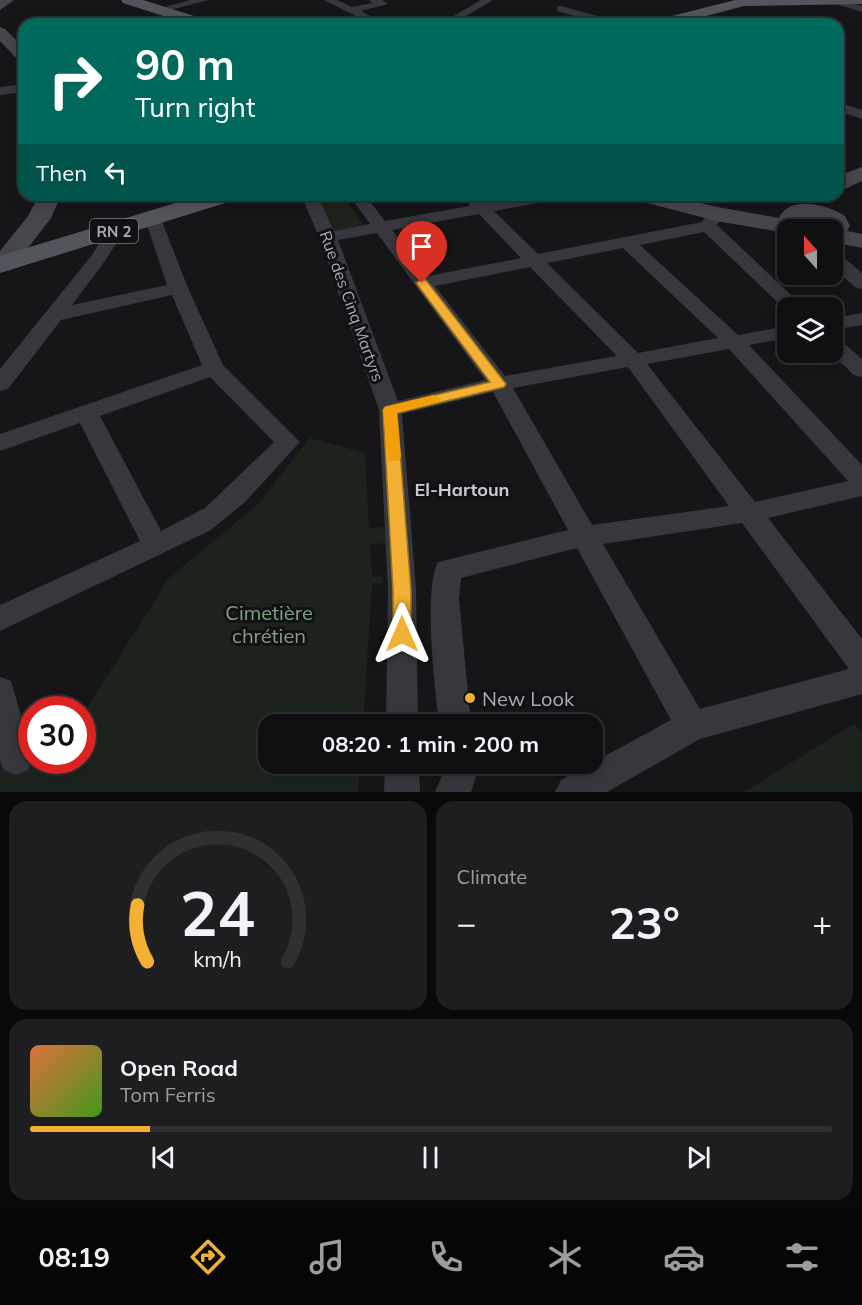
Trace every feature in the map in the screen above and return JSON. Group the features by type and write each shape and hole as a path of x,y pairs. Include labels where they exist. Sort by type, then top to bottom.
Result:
{"main road":[{"path":"0,6 7,0"},
{"path":"128,0 186,18"},
{"path":"681,18 744,2 861,0"},
{"path":"0,32 18,51"},
{"path":"1,265 39,218 47,201"},
{"name":"RN 2","path":"1,265 209,201"},
{"path":"660,201 712,220 777,222"},
{"path":"695,201 784,219"},
{"path":"801,219 818,201"},
{"path":"836,219 840,201"},
{"path":"803,219 815,211 824,219"},
{"path":"39,218 55,249"},
{"path":"843,228 862,231"},
{"path":"843,232 862,241"}],"street":[{"path":"159,10 203,0"},
{"path":"329,0 365,18"},
{"path":"456,18 488,0"},
{"path":"351,10 379,2 395,5 380,18"},
{"path":"840,2 862,9"},
{"path":"561,9 593,18"},
{"path":"0,91 18,89"},
{"path":"844,108 862,115"},
{"path":"361,201 379,228 499,384 692,726"},
{"path":"328,237 379,228 475,201 633,360 862,662"},
{"name":"Rue des Cinq Martyrs","path":"312,203 328,237 390,410 402,590 402,714"},
{"path":"0,619 202,523 222,510 255,472 288,442 214,368 178,288 153,219"},
{"path":"422,283 627,242 712,220 785,297"},
{"path":"0,384 99,258 115,231"},
{"path":"627,242 734,342 862,481"},
{"path":"843,267 862,283"},
{"path":"54,315 178,288"},
{"path":"843,322 862,319"},
{"path":"390,410 499,384 777,334"},
{"path":"843,353 862,370"},
{"path":"0,443 214,368"},
{"path":"86,412 155,544"},
{"path":"454,714 445,599 448,570 585,536 747,513 862,487"},
{"path":"573,792 692,726 862,680"},
{"path":"0,691 16,759"},
{"path":"402,774 402,792"},
{"path":"453,792 460,774"}],"green space":[{"path":"316,201 346,201 364,225 335,231"},
{"name":"Cimetière chrétien","path":"310,438 365,453 369,528 388,526 393,543 370,544 372,577 382,577 383,583 372,584 364,714 258,714 258,774 359,774 358,792 0,792 0,763 18,760 18,774 96,774 94,696 169,578 258,504"},
{"path":"854,724 862,733 862,792 744,792"}],"slow traffic":[{"path":"394,457 390,410 434,399"}],"place":[{"name":"New Look","path":"470,698"}],"district":[{"name":"El-Hartoun","path":"462,489"}],"route":[{"path":"402,634 402,590 390,410 499,384 422,283"}]}
